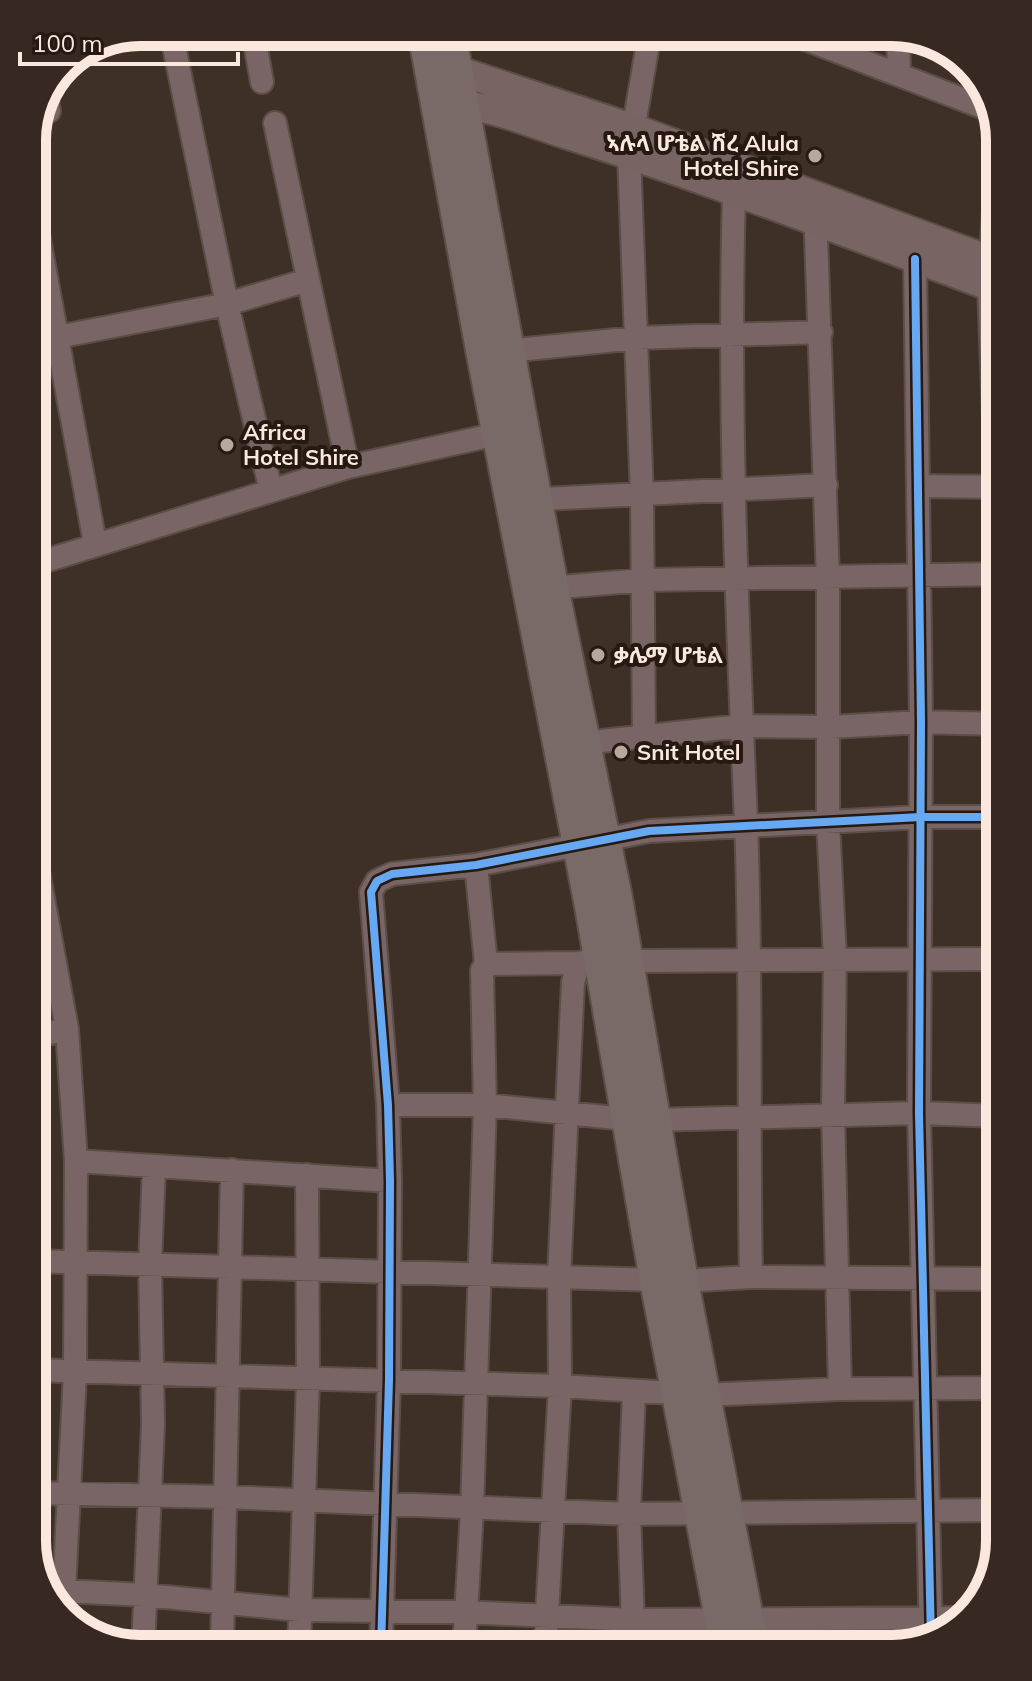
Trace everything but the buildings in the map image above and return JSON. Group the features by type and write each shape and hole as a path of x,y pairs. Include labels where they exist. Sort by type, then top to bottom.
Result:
{"highway":[{"path":"431,46 444,71 540,589 578,762 590,840 601,961 640,1119 737,1635"},
{"path":"444,71 447,46"},
{"path":"450,105 507,351 512,431"}],"main road":[{"path":"444,71 986,272"},
{"path":"450,105 632,142 734,194 815,210 915,259 986,273"}],"street":[{"path":"174,46 227,304 271,491"},
{"path":"256,46 262,82"},
{"path":"644,738 642,496 632,142 648,46"},
{"path":"823,46 979,106"},
{"path":"898,46 899,75"},
{"path":"275,123 348,467"},
{"path":"734,194 730,336 732,487 746,826 751,1277"},
{"path":"815,210 826,485 830,727 828,822 835,958 833,1114 840,1389"},
{"path":"915,259 921,722 919,1113 924,1279 923,1388 930,1510 931,1626"},
{"path":"46,274 95,543"},
{"path":"46,339 227,304 308,280"},
{"path":"507,351 636,338 821,332"},
{"path":"46,560 348,467 512,431"},
{"path":"525,500 642,496 732,487 826,485"},
{"path":"919,486 986,487"},
{"path":"540,589 643,580 828,580 986,575"},
{"path":"578,762 644,738 741,726 986,724"},
{"path":"382,1635 389,1380 390,1181 388,1105 371,892 377,881 392,874 476,865 590,840 649,831 921,817 986,817"},
{"path":"464,1635 472,1510 485,1105 482,970 486,964 476,865"},
{"path":"46,949 67,1029 76,1161 75,1372 69,1495 58,1587"},
{"path":"486,964 835,958 986,959"},
{"path":"545,1635 550,1510 560,1386 559,1277 573,982 601,961"},
{"path":"46,1034 67,1029"},
{"path":"388,1105 485,1105 640,1119 919,1113 986,1115"},
{"path":"76,1161 390,1181"},
{"path":"144,1635 154,1374 150,1264 154,1167"},
{"path":"222,1635 232,1170"},
{"path":"299,1635 308,1380 305,1270 307,1175"},
{"path":"46,1261 669,1280 751,1277 986,1279"},
{"path":"46,1371 560,1386 691,1394 986,1388"},
{"path":"634,1391 629,1514 634,1635"},
{"path":"46,1494 226,1497 472,1510 629,1514 986,1510"},
{"path":"65,1598 145,1595 300,1610 464,1612 635,1620 737,1635 924,1629"}],"cycle path":[{"path":"915,259 921,722 919,1113 931,1626"},
{"path":"381,1635 389,1380 390,1181 388,1105 371,892 377,881 392,874 476,865 649,831 921,817 986,817"}],"place":[{"name":"ኣሉላ ሆቴል ሽረ Alula Hotel Shire","path":"815,156"},
{"name":"Africa Hotel Shire","path":"227,445"},
{"name":"ቃሌማ ሆቴል","path":"598,655"},
{"name":"Snit Hotel","path":"621,752"}]}
